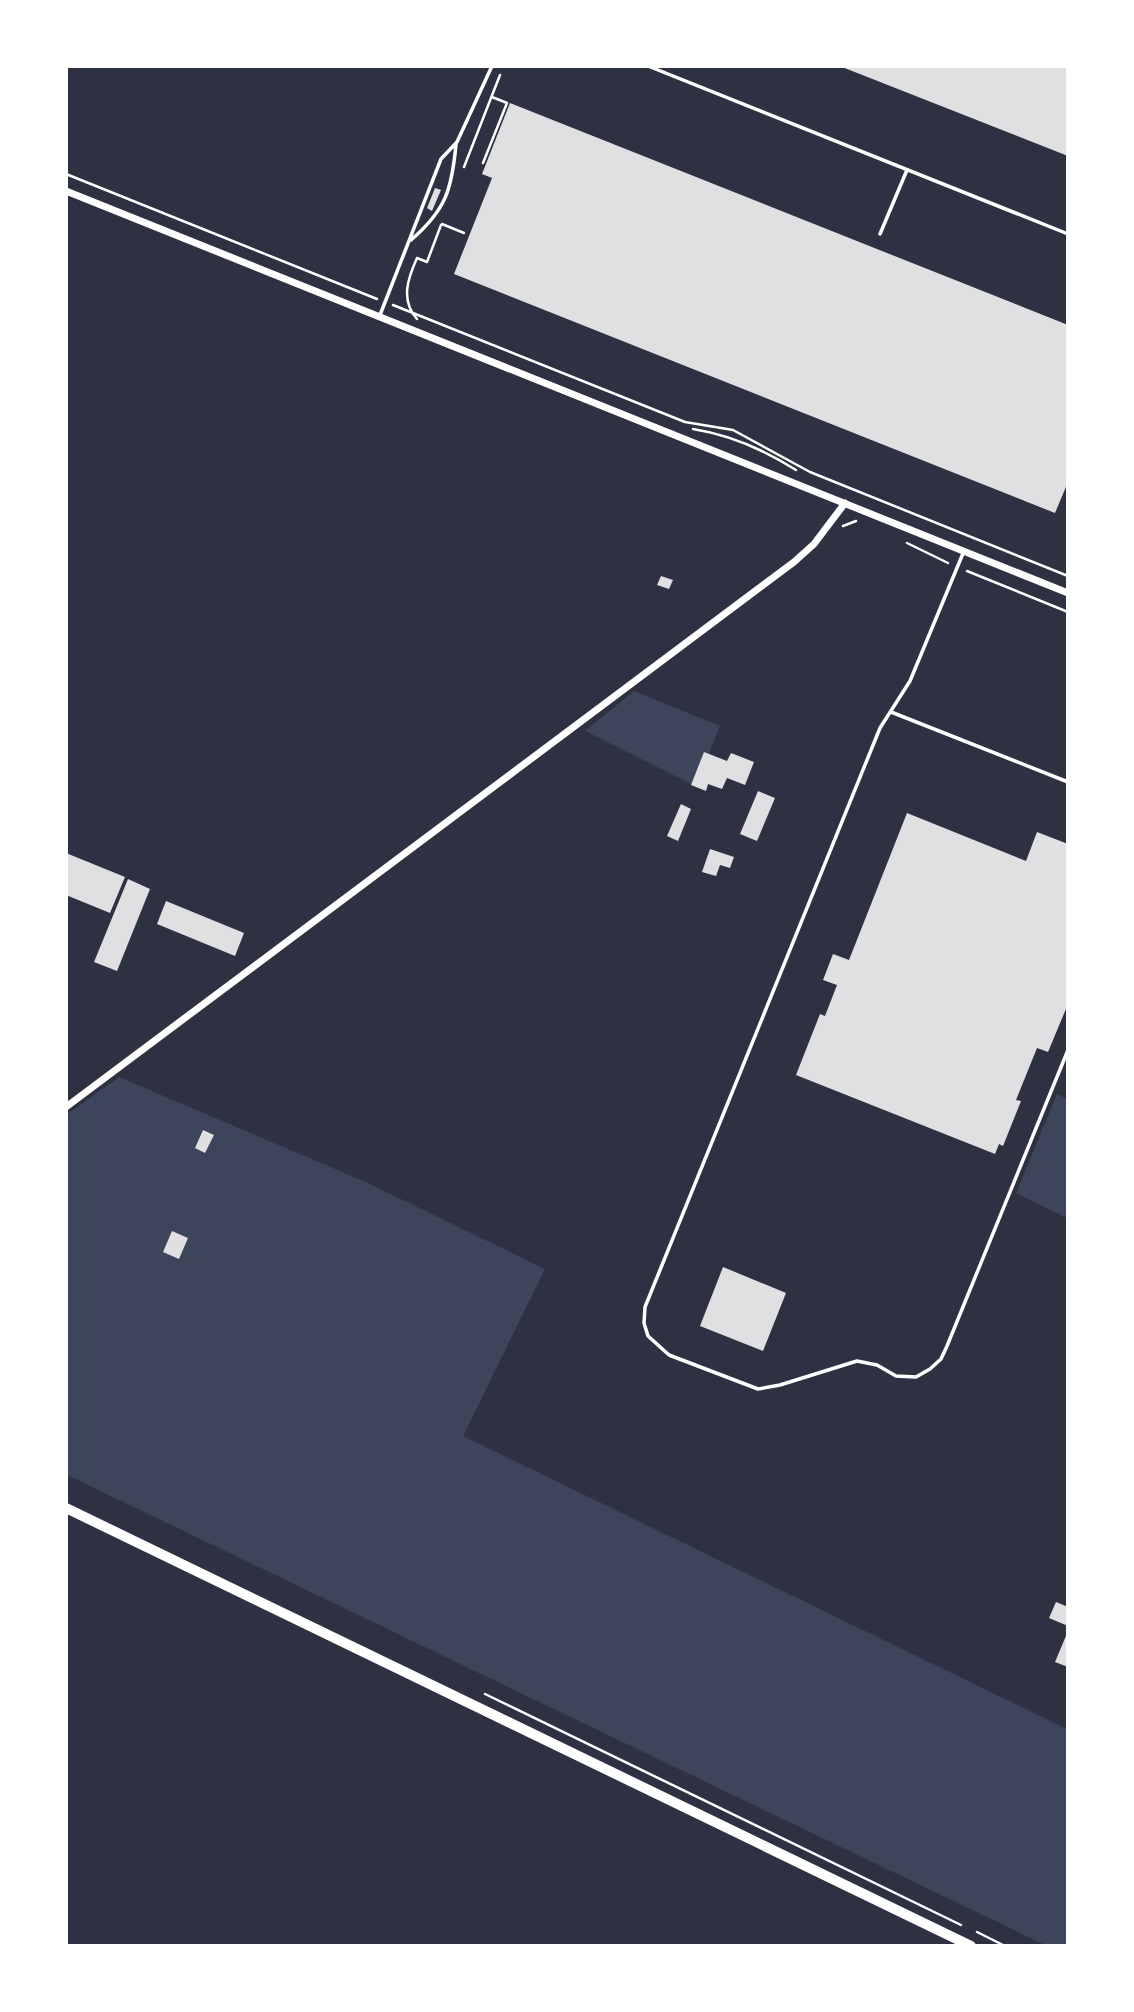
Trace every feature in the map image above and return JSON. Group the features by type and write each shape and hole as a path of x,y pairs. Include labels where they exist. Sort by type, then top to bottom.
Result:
{"main road":[{"path":"66,1508 971,1945"}],"street":[{"path":"66,191 1068,593"},
{"path":"66,1107 794,562 814,544 845,503"}],"lane":[{"path":"411,240 438,215 452,179 457,142 492,66"},
{"path":"648,66 1068,234"},
{"path":"379,317 441,159 457,142"},
{"path":"880,234 908,170"},
{"path":"964,551 910,681 880,728 645,1307 644,1323 648,1336 669,1355 758,1389 858,1361 877,1365 897,1376 916,1377 930,1369 941,1359 947,1346 1068,1049"},
{"path":"891,712 1068,782"}],"path":[{"path":"483,163 507,103 492,97"},
{"path":"66,174 685,422 733,430 810,472 1068,576"},
{"path":"442,224 464,233"}],"shaded area":[{"path":"634,691 720,726 695,786 585,731"},
{"path":"119,1077 368,1183 545,1269 463,1436 1067,1729 1067,1945 1045,1945 67,1475 66,1115"},
{"path":"1057,1094 1067,1099 1067,1218 1016,1193"}],"building":[{"path":"842,66 1068,66 1068,156 842,67"},
{"path":"510,103 1068,325 1068,482 1055,513 454,274 492,178 482,174"},
{"path":"435,188 441,190 432,211 427,208"},
{"path":"661,576 673,580 669,589 657,585"},
{"path":"704,752 727,761 731,753 754,762 745,785 727,778 722,789 708,784 706,791 691,785"},
{"path":"758,791 775,798 757,841 740,834"},
{"path":"681,804 691,809 678,841 667,836"},
{"path":"907,813 1026,861 1037,832 1068,844 1068,1004 1048,1052 1037,1048 1016,1100 1021,1101 1003,1146 999,1144 995,1154 796,1075 820,1014 825,1016 837,985 823,980 833,954 849,960"},
{"path":"710,849 734,857 730,868 720,865 716,876 702,872"},
{"path":"66,853 125,877 110,913 66,895"},
{"path":"128,879 150,889 117,971 94,962"},
{"path":"166,901 244,933 235,956 157,924"},
{"path":"203,1130 214,1135 205,1153 195,1148"},
{"path":"172,1231 188,1238 179,1259 163,1252"},
{"path":"723,1267 786,1293 763,1351 700,1326"},
{"path":"1056,1602 1068,1607 1068,1626 1049,1618"},
{"path":"1068,1631 1068,1667 1055,1662"}]}
